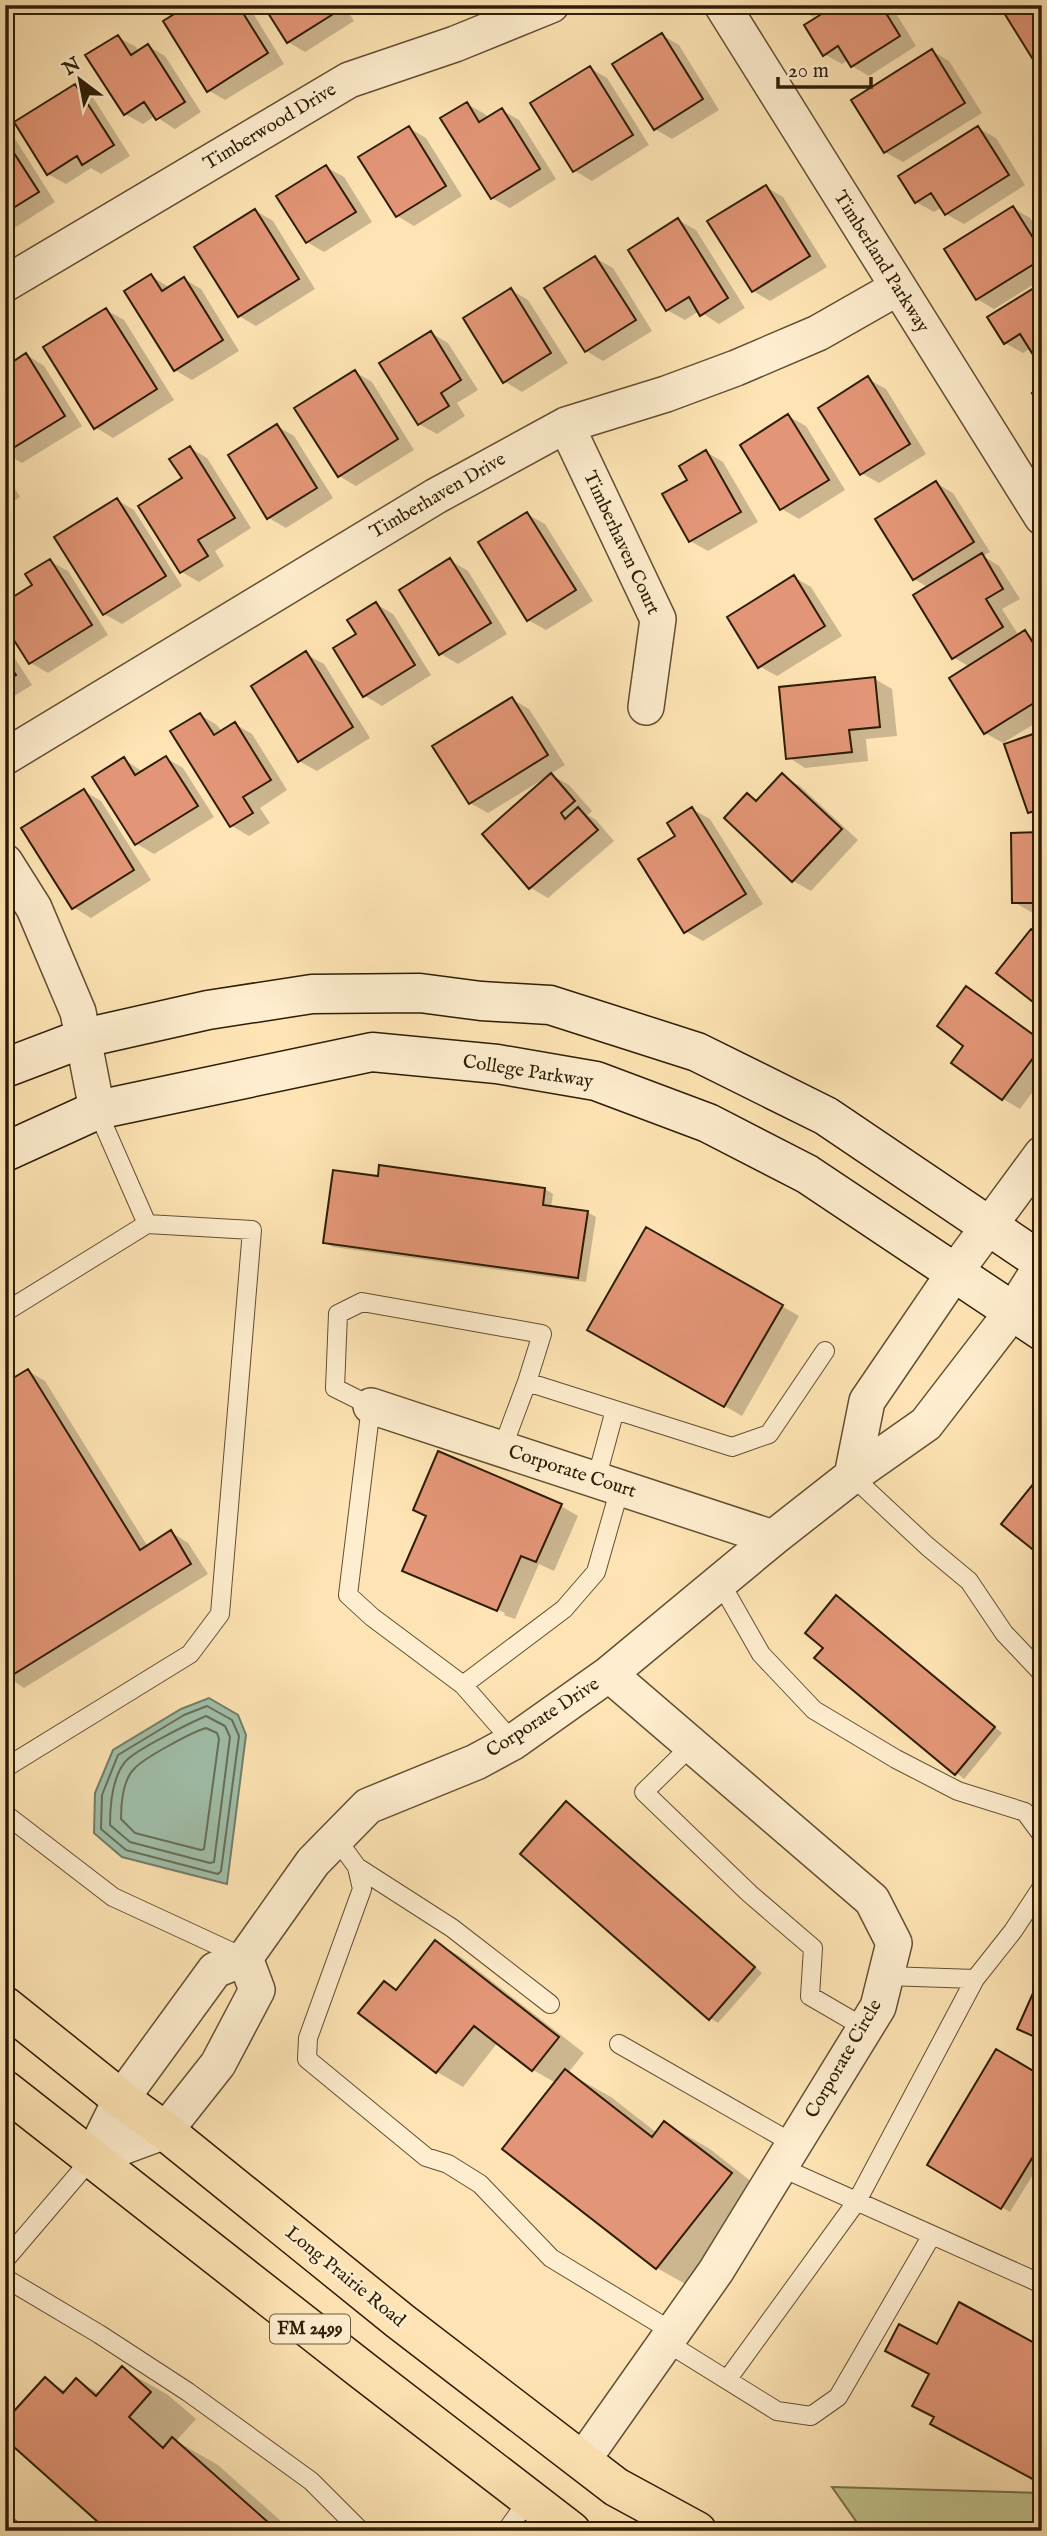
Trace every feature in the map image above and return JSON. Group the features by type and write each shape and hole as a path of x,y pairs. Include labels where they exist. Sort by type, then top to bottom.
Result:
{"main road":[{"path":"5,1068 84,1038 208,1010 312,994 420,993 481,1001 550,1005 696,1052 826,1116 1042,1264"},
{"name":"College Parkway","path":"5,1152 97,1110 372,1052 497,1064 596,1081 708,1123 807,1174 1027,1321"},
{"name":"Long Prairie Road","path":"5,2006 121,2099 165,2130 400,2321 616,2487 697,2531"},
{"name":"FM 2499","path":"5,2090 571,2531"}],"street":[{"name":"Timberwood Drive","path":"5,284 349,80 455,44 551,5"},
{"name":"Timberland Parkway","path":"722,5 1042,517"},
{"name":"Timberhaven Drive","path":"5,757 436,496 566,425 666,394 736,368 818,333 897,288"},
{"name":"Timberhaven Court","path":"566,425 658,619 646,707"},
{"path":"5,862 34,908 78,1012 97,1110"},
{"path":"852,1476 867,1401 955,1272 1042,1154"},
{"path":"1027,1321 1042,1264"},
{"name":"Corporate Drive","path":"245,1958 313,1862 368,1806 476,1762 513,1742 609,1674 773,1538 852,1476 926,1424 1027,1321"},
{"name":"Corporate Court","path":"371,1406 773,1538"},
{"name":"Corporate Circle","path":"582,2460 716,2271 878,2007 894,1943 872,1900 609,1674"},
{"path":"245,1958 257,1990 218,2064 165,2130 92,2158 121,2099 215,1970 245,1958"}],"lane":[{"path":"97,1110 147,1224"},
{"path":"5,1312 147,1224 252,1230 219,1614 190,1654 5,1768"},
{"path":"502,1449 542,1334 362,1302 338,1314 335,1388 371,1406 348,1595 372,1617 463,1685 513,1742"},
{"path":"527,1382 732,1447 769,1434 825,1351"},
{"path":"463,1685 564,1609 596,1572 615,1410"},
{"path":"852,1476 926,1546 969,1581 1004,1633 1042,1674"},
{"path":"720,1582 761,1654 814,1710 896,1759 958,1791 1025,1812 1042,1835"},
{"path":"692,1745 644,1792 750,1894 813,1948 810,1996 865,2028"},
{"path":"5,1814 113,1897 245,1958"},
{"path":"336,1838 357,1867 452,1928 550,2004"},
{"path":"357,1867 362,1889 308,2038 307,2059 426,2157 448,2164 480,2184 551,2258 669,2337 727,2380 777,2411 811,2416 838,2398 932,2235"},
{"path":"727,2380 857,2202 975,1979 1013,1931 1042,1887"},
{"path":"886,1976 975,1979"},
{"path":"619,2044 857,2202 1042,2284"},
{"path":"5,2260 92,2158"},
{"path":"5,2277 99,2334 211,2408 311,2480 361,2531"},
{"path":"506,2531 529,2499"},
{"path":"5,2524 14,2531"}],"green space":[{"path":"832,2487 1042,2493 1042,2531 863,2531"}],"water":[{"path":"209,1698 238,1715 246,1735 227,1884 122,1857 94,1833 95,1793 113,1750 181,1709"}],"building":[{"path":"189,5 238,5 268,53 207,92 163,21"},
{"path":"263,5 334,5 338,11 287,43"},
{"path":"836,5 881,5 900,36 851,67 838,46 823,56 804,25"},
{"path":"1005,5 1042,5 1042,52 1032,58 1001,8"},
{"path":"662,33 703,99 654,130 612,64"},
{"path":"118,35 131,55 148,44 185,102 156,120 144,102 124,115 85,55"},
{"path":"932,49 965,103 884,153 851,100"},
{"path":"590,66 633,135 573,172 530,103"},
{"path":"75,84 114,145 82,165 77,156 47,175 14,122"},
{"path":"467,102 479,122 502,108 540,169 491,199 440,118"},
{"path":"409,126 446,186 396,217 358,157"},
{"path":"978,126 1009,175 945,215 931,193 915,203 898,176"},
{"path":"5,139 39,192 5,213"},
{"path":"326,165 356,212 306,243 276,196"},
{"path":"766,185 810,256 752,292 707,221"},
{"path":"1013,206 1042,252 1042,259 976,300 944,249"},
{"path":"255,209 299,279 238,317 194,247"},
{"path":"678,218 728,298 700,316 689,297 666,311 628,250"},
{"path":"595,256 636,320 585,352 544,288"},
{"path":"151,274 162,291 184,277 223,340 174,371 124,291"},
{"path":"1042,283 1042,369 1020,334 1004,344 987,317"},
{"path":"511,288 551,353 503,383 463,318"},
{"path":"106,308 157,389 94,429 43,347"},
{"path":"431,331 461,380 441,393 449,406 418,425 379,363"},
{"path":"26,353 65,416 5,453 5,367"},
{"path":"355,370 398,439 338,477 294,408"},
{"path":"868,376 910,444 860,475 818,408"},
{"path":"1042,387 1042,409 1032,393"},
{"path":"788,414 829,480 780,510 740,445"},
{"path":"277,424 317,488 267,519 228,455"},
{"path":"190,446 235,518 198,540 208,556 180,573 138,506 182,478 169,459"},
{"path":"706,450 741,512 689,542 662,494 687,480 679,466"},
{"path":"936,481 974,542 913,580 875,519"},
{"path":"117,498 166,576 103,615 54,537"},
{"path":"527,512 576,590 527,621 478,542"},
{"path":"982,553 1003,589 986,599 1003,627 952,659 913,595"},
{"path":"450,558 491,623 439,655 399,590"},
{"path":"50,559 92,625 29,664 5,626 5,602 32,585 25,574"},
{"path":"794,575 825,626 758,668 727,617"},
{"path":"376,602 415,665 363,697 333,648 356,634 347,620"},
{"path":"1025,630 1042,657 1042,698 984,734 949,678"},
{"path":"306,651 353,727 298,762 251,686"},
{"path":"5,659 16,675 5,682"},
{"path":"875,677 880,727 849,730 852,752 786,759 779,687"},
{"path":"512,697 548,755 469,804 432,746"},
{"path":"200,713 214,735 235,722 271,780 243,797 253,813 230,827 170,731"},
{"path":"1042,731 1042,809 1028,813 1004,744"},
{"path":"166,756 198,806 135,845 92,777 124,757 135,775"},
{"path":"551,773 575,801 561,813 565,819 578,807 598,830 529,889 482,834"},
{"path":"782,773 842,829 792,882 724,818 747,793 756,801"},
{"path":"84,789 134,870 72,909 21,828"},
{"path":"692,807 746,894 684,933 638,859 675,836 667,823"},
{"path":"1042,832 1042,903 1012,903 1011,833"},
{"path":"1031,929 1042,937 1042,1009 996,973"},
{"path":"966,986 1042,1041 1042,1046 1002,1100 951,1063 963,1046 937,1026"},
{"path":"379,1165 545,1188 543,1205 588,1211 578,1278 323,1243 333,1170 378,1176"},
{"path":"646,1227 783,1305 724,1407 587,1330"},
{"path":"28,1369 140,1550 171,1530 191,1564 6,1679 5,1383"},
{"path":"438,1451 562,1504 536,1562 521,1556 497,1611 402,1571 426,1516 413,1510"},
{"path":"1042,1473 1042,1557 1001,1524"},
{"path":"836,1595 995,1727 955,1775 814,1658 823,1648 805,1633"},
{"path":"566,1801 755,1967 709,2020 520,1854"},
{"path":"435,1940 559,2037 532,2071 474,2026 436,2073 358,2013 384,1981 396,1990"},
{"path":"1042,1973 1042,2040 1017,2029"},
{"path":"996,2049 1042,2076 1042,2142 1001,2209 927,2165"},
{"path":"565,2069 652,2137 664,2121 732,2173 656,2269 502,2149"},
{"path":"959,2302 1042,2347 1042,2484 930,2424 934,2417 912,2406 929,2374 885,2351 899,2324 937,2344"},
{"path":"122,2366 151,2392 129,2417 163,2448 172,2437 278,2531 108,2531 5,2439 5,2421 45,2377 63,2393 76,2378 96,2396"}]}
